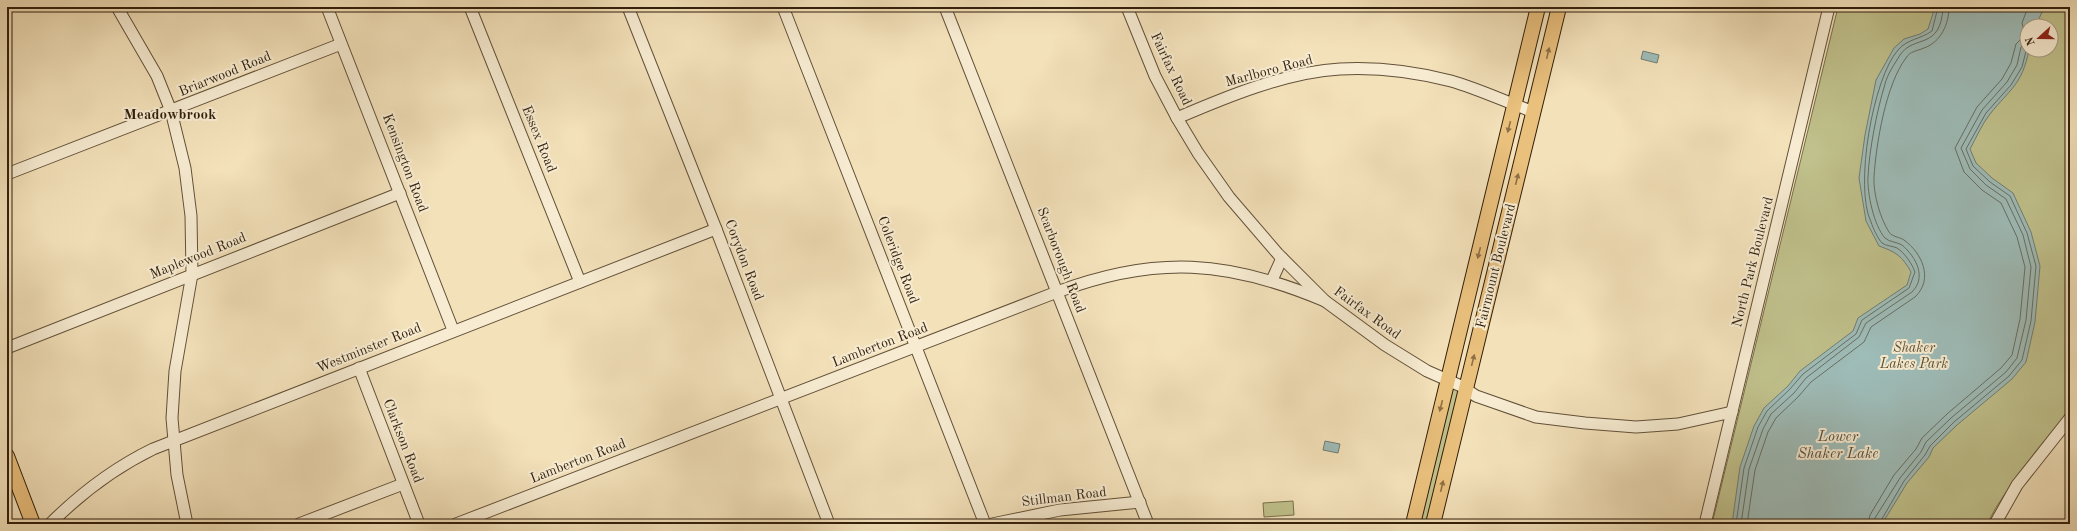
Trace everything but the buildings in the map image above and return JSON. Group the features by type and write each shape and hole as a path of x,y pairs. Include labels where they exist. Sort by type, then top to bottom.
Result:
{"main road":[{"name":"Fairmount Boulevard","path":"1413,524 1538,7"},
{"name":"Fairmount Boulevard","path":"1433,524 1559,7"},
{"path":"7,456 33,524"}],"street":[{"path":"117,7 157,76 171,111 179,138 186,175 191,216 192,274 175,371 172,418 173,440 181,502 187,524"},
{"name":"Kensington Road","path":"327,7 453,330"},
{"name":"Essex Road","path":"470,7 580,282"},
{"name":"Corydon Road","path":"628,7 716,229 829,524"},
{"name":"Coleridge Road","path":"783,7 985,524"},
{"name":"Scarborough Road","path":"945,7 1148,524"},
{"name":"Fairfax Road","path":"1127,7 1155,76 1177,118 1198,153 1229,197 1282,258 1325,301 1409,361 1466,389 1480,398 1536,417 1636,427 1678,424 1732,412"},
{"name":"North Park Boulevard","path":"1705,524 1829,7"},
{"name":"Briarwood Road","path":"7,174 341,44"},
{"name":"Marlboro Road","path":"1177,118 1225,98 1282,80 1339,69 1398,71 1452,81 1534,112"},
{"name":"Maplewood Road","path":"7,348 400,193"},
{"name":"Westminster Road","path":"50,524 69,505 107,475 136,457 173,440 716,229"},
{"path":"1272,280 1282,258"},
{"name":"Lamberton Road","path":"456,524 1058,292 1116,273 1170,266 1198,266 1233,271 1272,280 1325,301"},
{"name":"Clarkson Road","path":"359,368 419,524"},
{"path":"1994,524 2017,485 2070,418"},
{"path":"299,524 403,484"},
{"name":"Stillman Road","path":"992,524 1060,510 1140,502"}],"green space":[{"name":"Shaker Lakes Park","path":"1838,7 2070,7 2070,407 2049,437 2005,493 1987,524 1712,524"},
{"path":"1455,388 1459,389 1429,524 1417,524 1451,391"},
{"path":"1293,501 1294,515 1264,517 1263,503"}],"water":[{"name":"Lower Shaker Lake","path":"1935,7 2044,7 2039,18 2019,18 2019,58 2027,58 2023,71 2014,86 1987,118 1970,149 1976,163 1992,178 2013,193 2031,232 2040,266 2035,322 2026,362 2012,379 1957,425 1933,448 1929,457 1907,483 1882,524 1732,524 1740,467 1754,426 1764,408 1788,386 1800,371 1853,331 1858,318 1907,285 1911,272 1908,267 1898,255 1879,246 1866,221 1859,178 1865,135 1876,80 1894,48 1904,39 1920,34 1928,29"},
{"path":"1643,51 1659,55 1657,63 1641,59"},
{"path":"1325,441 1340,444 1338,453 1323,450"}],"district":[{"name":"Meadowbrook","path":"170,115"}]}
